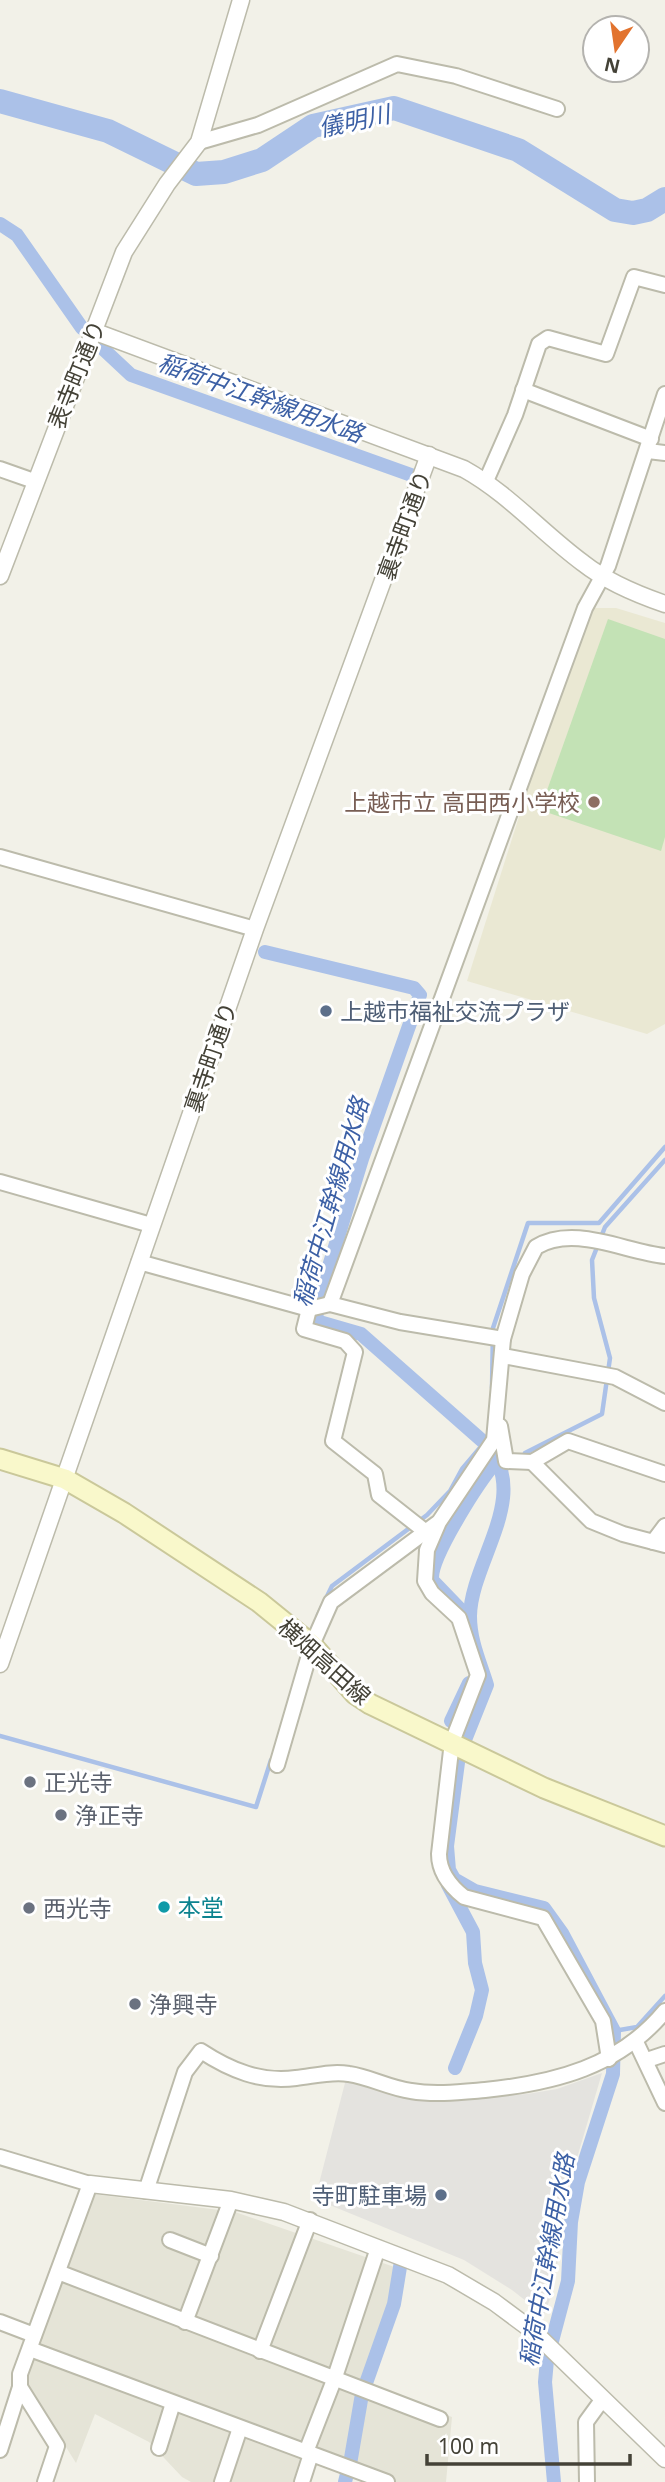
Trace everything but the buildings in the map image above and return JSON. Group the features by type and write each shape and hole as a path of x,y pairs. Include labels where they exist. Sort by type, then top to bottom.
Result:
{"main road":[{"name":"横畑高田線","path":"0,1459 65,1479 124,1513 259,1602 312,1645 355,1695 544,1788 665,1836"}],"street":[{"path":"242,0 199,142 230,136 258,125 397,64 456,76 557,110"},
{"name":"表寺町通り","path":"0,576 34,481 124,252 187,155 199,142"},
{"path":"485,481 515,415 538,344 548,338 606,354 634,277 665,285"},
{"path":"93,331 429,455 485,481 600,575 628,590 665,604"},
{"path":"523,390 665,453"},
{"path":"330,1304 580,621 600,575 607,566 665,394"},
{"name":"裏寺町通り","path":"0,1664 255,929 429,455"},
{"path":"0,469 34,481"},
{"path":"0,857 255,929"},
{"path":"0,1182 151,1225"},
{"path":"608,2059 603,2021 543,1917 464,1896 454,1889 442,1869 439,1854 452,1742 478,1675 459,1618 432,1593 425,1581 426,1549 439,1522 494,1440 503,1339 526,1265 536,1247 546,1241 575,1238 665,1256"},
{"path":"139,1262 309,1308 330,1304 400,1322 503,1339"},
{"path":"309,1308 304,1329 345,1341 355,1352 333,1441 375,1474 379,1496 426,1532"},
{"path":"503,1356 615,1377 665,1403"},
{"path":"498,1417 506,1461"},
{"path":"479,1464 532,1462 568,1441 665,1474"},
{"path":"532,1462 591,1521 659,1544 665,1526"},
{"path":"277,1765 312,1645 331,1602 439,1522"},
{"path":"146,2191 185,2072 201,2051 222,2065 258,2077 277,2080 350,2074 393,2087 427,2093 531,2085 608,2059 636,2042 665,2011"},
{"path":"636,2042 647,2060 665,2103"},
{"path":"647,2060 665,2054"},
{"path":"0,2157 90,2184 231,2200 310,2220 448,2275 494,2302 533,2331 665,2459"},
{"path":"0,2450 20,2387 20,2374 90,2184"},
{"path":"185,2322 231,2200"},
{"path":"260,2351 310,2220"},
{"path":"170,2240 211,2256"},
{"path":"302,2482 308,2453 378,2248"},
{"path":"58,2272 440,2419"},
{"path":"0,2322 32,2342 173,2403 387,2482"},
{"path":"20,2387 57,2445 45,2482"},
{"path":"587,2482 586,2421 602,2400"},
{"path":"159,2448 173,2403"},
{"path":"222,2482 240,2428"}],"shaded area":[{"name":"上越市立 高田西小学校","path":"585,608 616,608 665,623 665,1024 647,1034 467,981"},
{"name":"寺町駐車場","path":"602,2073 567,2192 554,2288 544,2315 512,2290 464,2260 315,2199 346,2079 398,2096 450,2099 527,2094 557,2089"},
{"path":"93,2194 235,2212 403,2270 400,2288 367,2387 452,2417 446,2482 372,2482 316,2463 310,2482 191,2482 182,2477 149,2442 95,2414 76,2463 24,2380"}],"green space":[{"path":"608,619 665,639 665,837 661,851 540,810"}],"waterway":[{"name":"儀明川","path":"0,101 108,131 196,174 224,172 262,160 313,126 394,108 518,150 615,210 633,213 647,210 665,199"},
{"name":"稲荷中江幹線用水路","path":"0,224 17,235 82,328"},
{"name":"稲荷中江幹線用水路","path":"100,346 131,375 414,476"},
{"name":"稲荷中江幹線用水路","path":"265,952 414,988 420,995 362,1159 318,1302 316,1321 361,1334 487,1445 499,1465 503,1486 502,1507 479,1573 470,1616 474,1643 487,1685 459,1755 447,1846 449,1870 454,1879 475,1891 544,1908 562,1933 614,2031 613,2074 578,2182 571,2222 568,2281 547,2360 545,2382 554,2482"},
{"path":"492,1388 493,1328 528,1223 599,1223 665,1147"},
{"path":"525,1453 602,1414 610,1358 594,1298 592,1260 605,1227 665,1160"},
{"path":"318,1615 332,1586 427,1515 450,1491 462,1469 484,1443"},
{"name":"稲荷中江幹線用水路","path":"491,1468 504,1463"},
{"path":"459,1608 432,1580 433,1570 455,1523 491,1468"},
{"path":"451,1721 469,1683"},
{"path":"0,1736 256,1807 271,1760"},
{"path":"448,1885 473,1932 475,1963 482,1990 476,2016 455,2068"},
{"path":"614,2031 637,2027 665,1996"},
{"path":"365,2386 394,2304 401,2261"},
{"path":"350,2464 362,2394"},
{"path":"345,2482 348,2470"}],"place":[{"name":"上越市立 高田西小学校","path":"594,802"},
{"name":"上越市福祉交流プラザ","path":"326,1011"},
{"name":"正光寺","path":"30,1782"},
{"name":"浄正寺","path":"61,1815"},
{"name":"本堂","path":"164,1907"},
{"name":"西光寺","path":"29,1908"},
{"name":"浄興寺","path":"135,2004"},
{"name":"寺町駐車場","path":"441,2195"}]}
